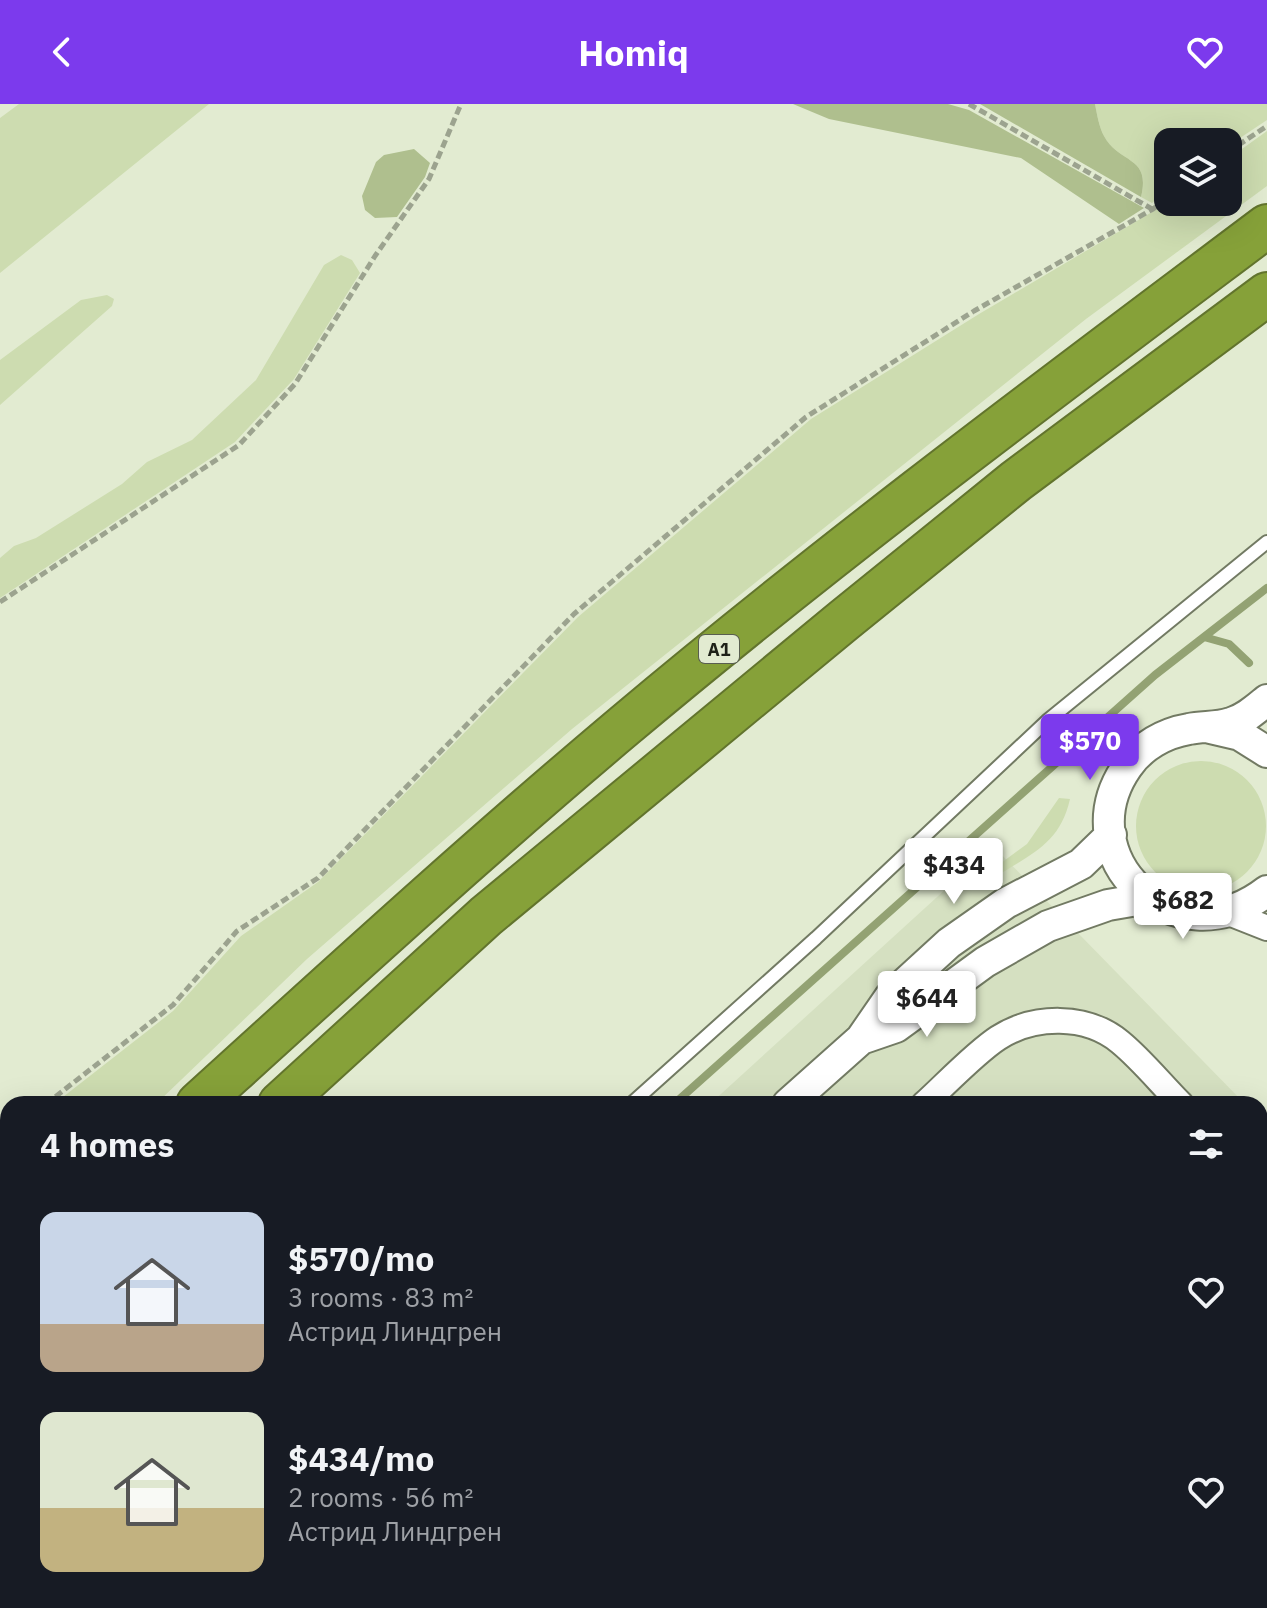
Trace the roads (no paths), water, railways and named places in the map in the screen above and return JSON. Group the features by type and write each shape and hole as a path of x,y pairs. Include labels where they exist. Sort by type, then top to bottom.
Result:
{"highway":[{"name":"A1","path":"207,1096 448,877 626,724 985,438 1267,226"},
{"path":"289,1096 486,916 843,621 1016,481 1267,294"}],"street":[{"path":"1267,700 1232,723 1172,733 1155,741 1128,765 1113,798 1110,816 1117,859 1130,881 1167,909 1187,915 1229,913 1267,891"},
{"path":"1208,727 1240,735 1267,752"},
{"path":"797,1096 861,1039 890,997 949,943 1006,903 1081,864 1111,835"},
{"path":"861,1039 896,1027 985,962 1048,926 1108,905 1149,898"},
{"path":"1229,913 1267,928"},
{"path":"933,1096 998,1038 1030,1024 1064,1020 1096,1027 1120,1041 1173,1096"}],"lane":[{"path":"640,1096 816,938 1047,721 1267,542"}],"waterway":[{"path":"683,1096 1155,675 1267,588"},
{"path":"1204,637 1229,644 1249,663"}]}
